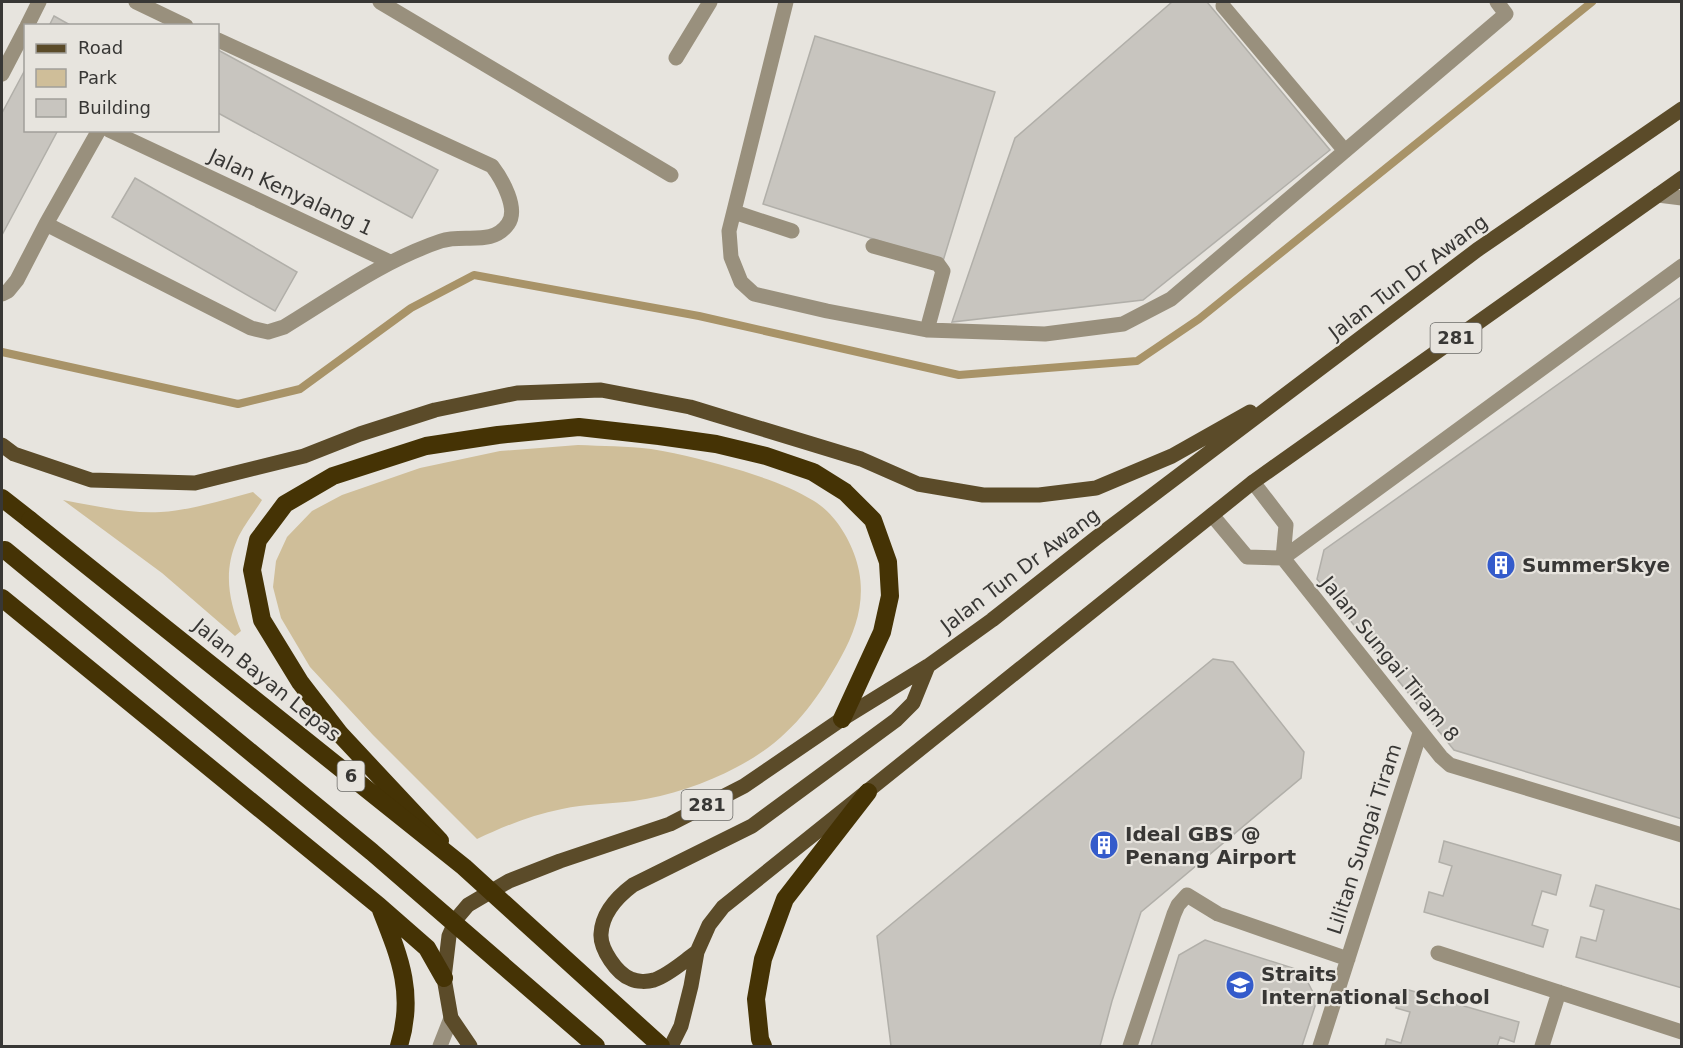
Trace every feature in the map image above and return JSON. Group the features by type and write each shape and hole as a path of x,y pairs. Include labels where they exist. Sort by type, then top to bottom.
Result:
{"highway":[{"path":"464,867 340,734 300,682 262,620 252,570 258,540 285,504 333,476 426,446 498,435 579,427 716,444 766,456 813,472 845,492 873,520 888,562 890,596 882,632 842,719"},
{"name":"Jalan Bayan Lepas","path":"2,498 464,867 661,1047"},
{"name":"6","path":"3,548 380,859 596,1047"},
{"path":"2,598 379,906 426,948 444,978"},
{"path":"763,1047 760,1039 756,999 763,959 785,899 868,792"},
{"path":"379,906 399,956 407,997 404,1031 399,1047"}],"main road":[{"name":"Jalan Tun Dr Awang","path":"470,1047 452,1018 444,978 449,936 457,918 468,905 509,881 670,824 744,786 842,719 928,666 992,621 1096,538 1477,250 1682,109"},
{"name":"281","path":"671,1047 681,1026 697,952 709,924 723,907 1253,482 1682,178"},
{"path":"2,445 14,453 91,480 195,483 304,456 360,434 435,410 517,393 601,390 690,407 861,459 918,484 983,495 1039,495 1096,488 1172,456 1297,386"},
{"path":"697,952 655,980 630,979 618,970 605,950 601,935 607,911 619,895 633,885 752,826 896,720 913,704 928,666"}],"street":[{"path":"28,24 39,2"},
{"path":"136,2 162,21"},
{"path":"380,2 671,175"},
{"path":"676,58 710,2"},
{"path":"786,2 729,231 731,257 741,282 754,294 927,330 1045,334 1124,324 1171,299 1506,14 1497,2"},
{"path":"1223,6 1345,151"},
{"path":"2,74 24,31"},
{"path":"46,224 251,328 268,332 284,327 390,262 425,246 450,238 489,239 501,233 510,222 511,210 502,179 492,166 219,40"},
{"path":"2,294 18,280 46,224 98,132"},
{"name":"Jalan Kenyalang 1","path":"113,132 390,262"},
{"path":"1658,195 1682,198"},
{"path":"734,212 792,231"},
{"path":"873,246 938,264 943,271 927,330"},
{"path":"1212,515 1247,557 1283,558 1682,266"},
{"path":"1253,482 1286,525 1283,558"},
{"name":"Jalan Sungai Tiram 8","path":"1283,558 1420,733 1450,765 1682,835"},
{"name":"Lilitan Sungai Tiram","path":"1320,1047 1420,733"},
{"name":"Lilitan Sungai Tiram","path":"1130,1047 1174,914 1187,895 1218,914 1348,959"},
{"path":"1438,953 1682,1032"},
{"path":"1542,1047 1559,992"},
{"path":"440,1047 452,1018"}],"green space":[{"path":"578,445 651,449 697,458 770,480 814,501 837,522 849,541 857,561 861,582 858,616 841,657 820,691 798,721 771,746 755,757 712,779 674,793 634,801 551,811 518,821 477,839 373,735 310,667 281,618 273,587 276,561 287,537 312,511 342,495 420,468 500,451"},
{"path":"253,492 262,500 239,535 230,564 229,586 233,609 241,631 235,636 162,573 63,500 124,511 161,512 196,507"}],"building":[{"path":"1172,2 1207,2 1330,150 1143,300 952,322 1015,138"},
{"path":"54,16 68,24 50,24"},
{"path":"815,36 995,92 943,261 763,204"},
{"path":"219,51 438,170 412,218 219,114"},
{"path":"24,72 24,132 57,132 2,235 2,113"},
{"path":"135,178 297,272 275,311 112,217"},
{"name":"SummerSkye","path":"1682,298 1682,819 1454,750 1317,579 1324,550"},
{"name":"Ideal GBS @ Penang Airport","path":"1213,659 1233,662 1304,752 1301,778 1141,912 1100,1046 891,1046 877,936"},
{"path":"1444,841 1561,875 1556,895 1542,891 1532,925 1548,930 1543,947 1424,912 1429,892 1443,896 1452,866 1439,862"},
{"path":"1596,885 1682,910 1682,988 1576,957 1581,937 1596,941 1604,910 1590,906"},
{"name":"Straits International School","path":"1205,940 1302,971 1317,1000 1302,1046 1151,1046 1179,955"},
{"path":"1402,988 1519,1022 1514,1042 1500,1037 1497,1046 1385,1046 1387,1039 1401,1043 1410,1012 1396,1008"}],"waterway":[{"path":"2,352 238,404 300,389 411,308 474,275 699,316 959,375 1137,361 1199,319 1592,2"}],"place":[{"name":"SummerSkye","path":"1501,565"},
{"name":"Ideal GBS @ Penang Airport","path":"1104,845"},
{"name":"Straits International School","path":"1240,985"}]}
